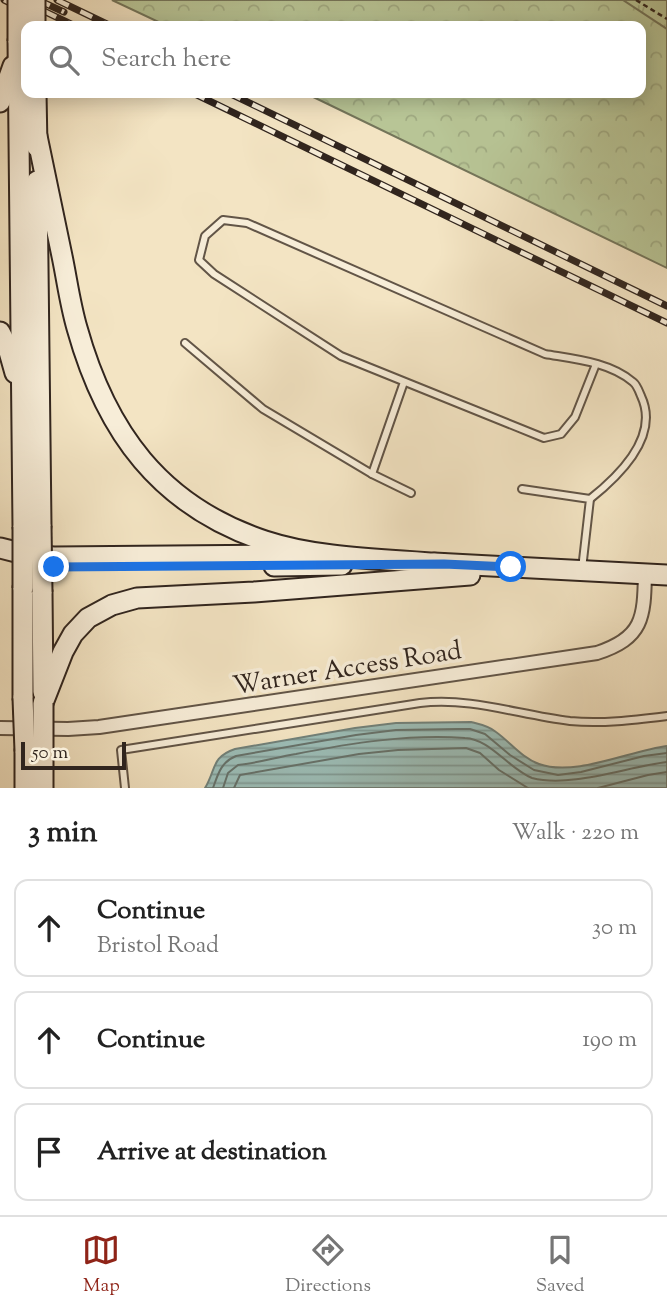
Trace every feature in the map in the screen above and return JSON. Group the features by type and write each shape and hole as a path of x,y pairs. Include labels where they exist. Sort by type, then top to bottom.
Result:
{"main road":[{"path":"18,0 22,401 32,527"},
{"path":"35,0 36,21"},
{"path":"0,102 18,41"},
{"path":"36,98 32,590 23,698 43,788"},
{"path":"37,136 67,286 83,348 110,415 141,459 174,491 202,512 266,541 311,551 444,564"},
{"path":"0,332 8,348 22,401"},
{"path":"0,548 28,555 54,557 287,555 667,575"},
{"path":"0,556 54,567 444,564"},
{"path":"25,788 43,703 63,652 73,634 88,618 112,605 137,598 465,576 511,567"},
{"path":"32,590 43,703"}],"street":[{"name":"Warner Access Road","path":"0,728 99,727 597,653 628,639 637,628 645,605 645,574"}],"lane":[{"path":"522,489 590,499 615,480 643,438 647,408 634,383 609,368 596,364 545,354 247,223 223,220 205,236 199,260 214,274 341,356 544,438 561,434 575,417 596,364"},
{"path":"185,343 263,409 372,474 411,493"},
{"path":"372,474 404,382"},
{"path":"581,571 590,499"},
{"path":"124,788 121,750 420,703 444,700 464,702 531,715 596,723 667,716"}],"path":[{"path":"636,0 667,19"}],"green space":[{"path":"112,0 628,0 667,23 667,268 315,98 646,98 646,21 156,21"},
{"path":"623,0 667,0 667,29"}],"water":[{"path":"471,722 493,730 533,761 553,767 602,762 667,746 667,788 205,788 218,760 235,749 396,723"}],"railway":[{"path":"4,0 29,12"},
{"path":"21,0 65,21"},
{"path":"38,0 64,12"},
{"path":"57,0 101,21"},
{"path":"203,98 667,323"},
{"path":"239,98 667,306"}],"route":[{"path":"54,567 444,564 511,567"}]}
